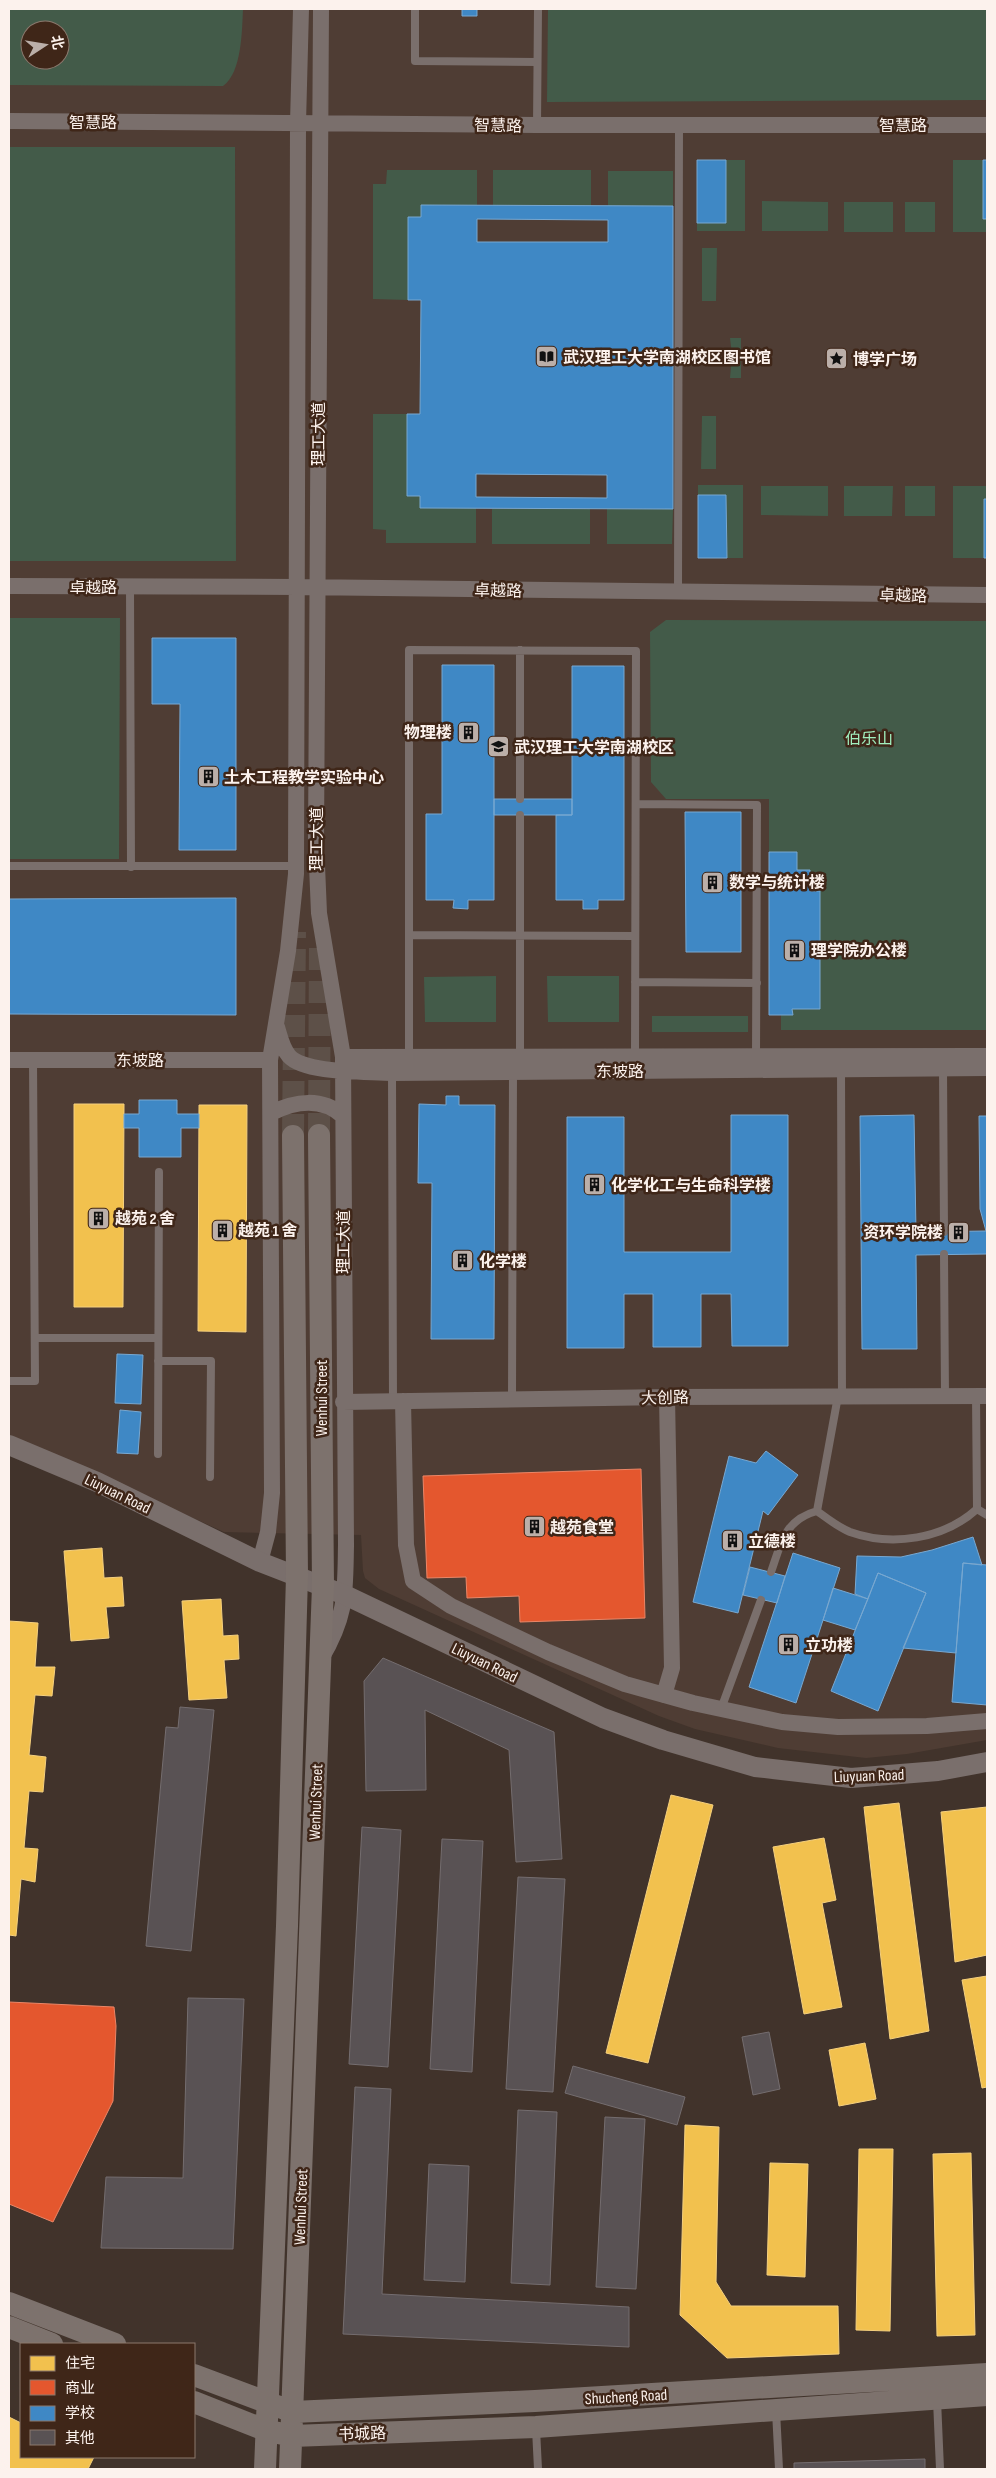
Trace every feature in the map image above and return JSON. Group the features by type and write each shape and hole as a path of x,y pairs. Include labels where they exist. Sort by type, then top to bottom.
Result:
{"main road":[{"name":"Wenhui Street","path":"290,2469 323,1586 319,1135"},
{"name":"Wenhui Street","path":"265,2469 266,2403 287,1926 297,1576 293,1136"},
{"path":"9,2303 112,2343"},
{"path":"9,2327 49,2343"},
{"name":"Shucheng Road","path":"536,2427 936,2388 987,2374"},
{"path":"195,2375 266,2403"},
{"name":"Shucheng Road","path":"266,2403 293,2412 775,2388 936,2388 987,2395"},
{"name":"书城路","path":"195,2402 265,2430 292,2436 536,2427"}],"street":[{"name":"理工大道","path":"260,1562 268,1532 272,1493 270,1060 288,950 296,866 298,123 301,9"},
{"name":"理工大道","path":"320,1661 340,1623 345,1595 343,1064 319,913 317,883 321,9"},
{"name":"智慧路","path":"9,121 537,125 987,125"},
{"name":"卓越路","path":"9,586 298,587 678,593 987,595"},
{"name":"东坡路","path":"276,1025 285,1049 294,1060 310,1066 409,1057 516,1064 841,1063 987,1056"},
{"name":"东坡路","path":"343,1064 392,1073 635,1057 756,1057 943,1068 987,1068"},
{"name":"东坡路","path":"9,1060 270,1060"},
{"path":"271,1113 290,1105 308,1102 325,1104 343,1116"},
{"name":"大创路","path":"343,1402 667,1397 982,1396"},
{"path":"664,1695 672,1668 667,1397"},
{"path":"398,1401 406,1546 413,1581 451,1606 548,1652 625,1684 721,1709 782,1722 838,1727 927,1726 987,1721"},
{"name":"Liuyuan Road","path":"9,1445 97,1482 260,1562 345,1595 603,1718 663,1740 755,1767 851,1778 938,1771 987,1762"}],"lane":[{"path":"415,9 414,61 538,62"},
{"path":"537,125 538,9"},
{"path":"678,593 679,125"},
{"path":"130,587 131,867"},
{"path":"409,1057 409,650 636,650 635,1057"},
{"path":"520,650 520,799"},
{"path":"636,804 757,805 756,1057"},
{"path":"512,1399 516,1064 520,936 520,815"},
{"path":"9,866 296,866"},
{"path":"409,935 635,936"},
{"path":"635,982 757,983"},
{"path":"9,1381 35,1381 33,1060"},
{"path":"817,1511 840,1396 841,1063"},
{"path":"943,1068 944,1232"},
{"path":"392,1073 398,1401"},
{"path":"158,1454 159,1172"},
{"path":"944,1254 945,1396"},
{"path":"35,1338 158,1338"},
{"path":"158,1361 211,1361 210,1477"},
{"path":"817,1511 850,1532 886,1539 911,1538 940,1532 964,1521 977,1509 982,1396"},
{"path":"977,1509 987,1515"},
{"path":"771,1572 782,1540 791,1525 800,1517 817,1511"},
{"path":"721,1709 761,1600"},
{"path":"775,2388 779,2469"},
{"path":"936,2388 940,2469"},
{"path":"536,2427 538,2469"}],"shaded area":[{"name":"武汉理工大学南湖校区","path":"9,9 987,9 987,1740 907,1754 866,1758 778,1748 695,1729 659,1716 379,1589 365,1578 361,1535 224,1532 9,1435"}],"green space":[{"path":"9,9 243,9 240,50 234,71 223,86 9,85"},
{"path":"548,9 987,9 987,100 547,102"},
{"path":"9,147 235,147 236,561 9,561"},
{"path":"726,160 745,160 745,231 697,231 697,223"},
{"path":"953,160 983,160 983,218 987,219 987,232 953,232"},
{"path":"387,170 477,170 477,205 421,205 421,217 408,218 408,300 373,299 373,184 386,184"},
{"path":"493,170 591,170 591,206 493,205"},
{"path":"608,171 673,171 673,206 608,206"},
{"path":"762,201 828,202 828,231 762,231"},
{"path":"844,202 893,202 893,232 844,232"},
{"path":"905,202 935,202 935,232 905,232"},
{"path":"702,248 717,248 716,301 702,301"},
{"path":"730,338 741,338 741,378 730,378 732,355"},
{"path":"373,414 407,414 407,496 420,496 420,508 476,508 476,543 386,543 386,530 373,529"},
{"path":"702,416 716,416 716,469 701,469"},
{"path":"698,485 743,485 743,558 727,558 726,495 698,495"},
{"path":"761,486 828,486 828,516 761,515"},
{"path":"844,486 893,486 892,516 844,516"},
{"path":"905,486 935,486 935,516 905,516"},
{"path":"953,486 987,486 987,499 984,499 984,558 953,558"},
{"path":"492,509 590,509 590,544 492,544"},
{"path":"607,509 673,509 672,544 607,544"},
{"path":"9,618 120,618 119,859 9,859"},
{"name":"伯乐山","path":"666,620 987,621 987,1030 781,1030 781,1015 792,1015 792,1009 820,1009 820,891 810,891 810,870 797,870 797,852 769,852 769,799 666,799 651,782 650,632"},
{"path":"496,976 496,1022 425,1022 424,977"},
{"path":"547,976 619,976 619,1022 548,1022"},
{"path":"652,1016 748,1016 748,1032 652,1032"}],"building: 住宅":[{"name":"越苑 2 舍","path":"74,1104 124,1104 123,1307 74,1307"},
{"name":"越苑 1 舍","path":"199,1105 247,1105 246,1332 198,1331"},
{"path":"102,1548 104,1578 122,1577 124,1606 106,1607 109,1638 71,1641 64,1551"},
{"path":"221,1599 223,1636 238,1635 239,1659 224,1660 227,1698 189,1700 182,1601"},
{"path":"9,1621 38,1623 35,1667 55,1667 52,1696 35,1695 29,1755 46,1757 43,1792 29,1791 24,1848 38,1849 35,1882 21,1879 16,1936 9,1935"},
{"path":"671,1795 713,1805 648,2063 606,2053"},
{"path":"899,1803 929,2031 890,2039 864,1807"},
{"path":"987,1807 987,1955 955,1962 941,1812"},
{"path":"824,1838 836,1900 822,1903 842,2007 804,2014 773,1847"},
{"path":"987,1976 987,2087 982,2088 962,1980"},
{"path":"865,2043 876,2099 839,2106 829,2050"},
{"path":"685,2125 719,2127 716,2282 731,2306 838,2306 839,2354 727,2358 680,2315"},
{"path":"859,2149 893,2149 890,2331 856,2330"},
{"path":"971,2153 975,2335 937,2336 933,2154"},
{"path":"770,2163 808,2164 805,2277 767,2275"},
{"path":"9,2417 20,2422 20,2458 94,2458 88,2469 9,2469"}],"building: 商业":[{"name":"越苑食堂","path":"641,1469 645,1618 520,1622 519,1596 467,1598 466,1577 427,1578 423,1476"},
{"path":"9,2002 114,2007 116,2026 113,2101 53,2222 9,2204"}],"building: 学校":[{"path":"462,9 477,9 477,16 462,16"},
{"path":"697,160 726,160 726,223 697,223"},
{"path":"983,160 987,160 987,219 983,219"},
{"name":"武汉理工大学南湖校区图书馆","path":"421,205 673,206 673,509 420,508 420,496 407,496 407,414 420,414 421,300 408,300 408,217 421,217","holes":["477,219 608,220 608,242 477,242","476,474 607,475 607,498 476,497"]},
{"path":"698,495 726,495 727,558 698,558"},
{"path":"984,499 987,499 987,558 984,558"},
{"name":"土木工程教学实验中心","path":"152,638 236,638 236,850 179,850 180,704 152,704"},
{"name":"物理楼","path":"442,665 494,665 494,900 468,900 468,909 453,908 454,900 426,900 426,814 442,814"},
{"path":"572,666 624,666 624,900 598,900 598,909 583,909 583,900 556,900 556,815 572,815"},
{"path":"494,799 572,799 572,815 494,815"},
{"name":"数学与统计楼","path":"685,812 741,812 741,952 686,952"},
{"name":"理学院办公楼","path":"769,852 797,852 797,870 810,870 810,891 820,891 820,1009 792,1009 793,1015 769,1015"},
{"path":"236,898 236,1015 9,1014 9,899"},
{"name":"化学楼","path":"446,1096 459,1096 459,1105 495,1105 494,1339 431,1339 432,1183 418,1183 419,1104 446,1105"},
{"path":"139,1100 177,1100 177,1114 199,1114 199,1128 181,1128 181,1157 139,1157 139,1128 124,1128 124,1114 139,1114"},
{"name":"化学化工与生命科学楼","path":"731,1115 788,1115 788,1346 732,1346 731,1294 701,1294 701,1347 653,1347 653,1294 624,1294 624,1348 567,1348 567,1117 624,1117 624,1252 731,1252"},
{"name":"资环学院楼","path":"914,1115 916,1232 986,1231 980,1209 979,1116 987,1116 987,1254 916,1255 917,1349 862,1349 860,1116"},
{"path":"117,1354 143,1355 141,1404 115,1403"},
{"path":"120,1410 141,1412 138,1454 117,1453"},
{"name":"立德楼","path":"766,1451 798,1475 768,1515 763,1511 738,1613 693,1602 729,1456 756,1463"},
{"path":"973,1537 982,1565 963,1563 956,1653 903,1648 926,1593 878,1573 868,1599 855,1594 857,1556 901,1557 932,1550"},
{"name":"立功楼","path":"793,1553 840,1568 796,1703 749,1687"},
{"path":"963,1563 987,1565 987,1705 952,1702"},
{"path":"750,1567 785,1576 777,1603 743,1595"},
{"path":"878,1573 926,1593 878,1711 831,1691"},
{"path":"833,1588 868,1599 855,1630 823,1620"}],"building: 其他":[{"path":"383,1658 554,1732 562,1859 516,1862 509,1750 425,1710 426,1790 366,1791 364,1681"},
{"path":"180,1707 214,1710 191,1951 146,1946 166,1727 178,1728"},
{"path":"362,1827 401,1830 388,2067 349,2064"},
{"path":"442,1839 483,1841 472,2072 430,2069"},
{"path":"518,1877 565,1879 553,2092 506,2089"},
{"path":"188,1998 244,1999 233,2249 101,2248 106,2177 183,2178"},
{"path":"769,2032 780,2089 753,2095 742,2037"},
{"path":"573,2066 685,2097 677,2125 565,2093"},
{"path":"355,2087 391,2089 382,2294 629,2307 629,2347 343,2334"},
{"path":"518,2110 557,2112 550,2285 511,2283"},
{"path":"605,2117 645,2119 636,2289 596,2287"},
{"path":"429,2164 469,2166 465,2282 424,2280"},
{"path":"925,2459 925,2469 794,2469 794,2463"}],"tunnel":[{"path":"293,1136 295,932"},
{"path":"319,1135 320,939"}],"place":[{"name":"武汉理工大学南湖校区图书馆","path":"547,357"},
{"name":"博学广场","path":"837,359"},
{"name":"物理楼","path":"468,732"},
{"name":"武汉理工大学南湖校区","path":"498,747"},
{"name":"土木工程教学实验中心","path":"208,777"},
{"name":"数学与统计楼","path":"713,882"},
{"name":"理学院办公楼","path":"795,950"},
{"name":"化学化工与生命科学楼","path":"595,1185"},
{"name":"越苑 2 舍","path":"99,1218"},
{"name":"越苑 1 舍","path":"222,1230"},
{"name":"资环学院楼","path":"959,1232"},
{"name":"化学楼","path":"463,1261"},
{"name":"越苑食堂","path":"534,1527"},
{"name":"立德楼","path":"732,1541"},
{"name":"立功楼","path":"789,1645"}]}
